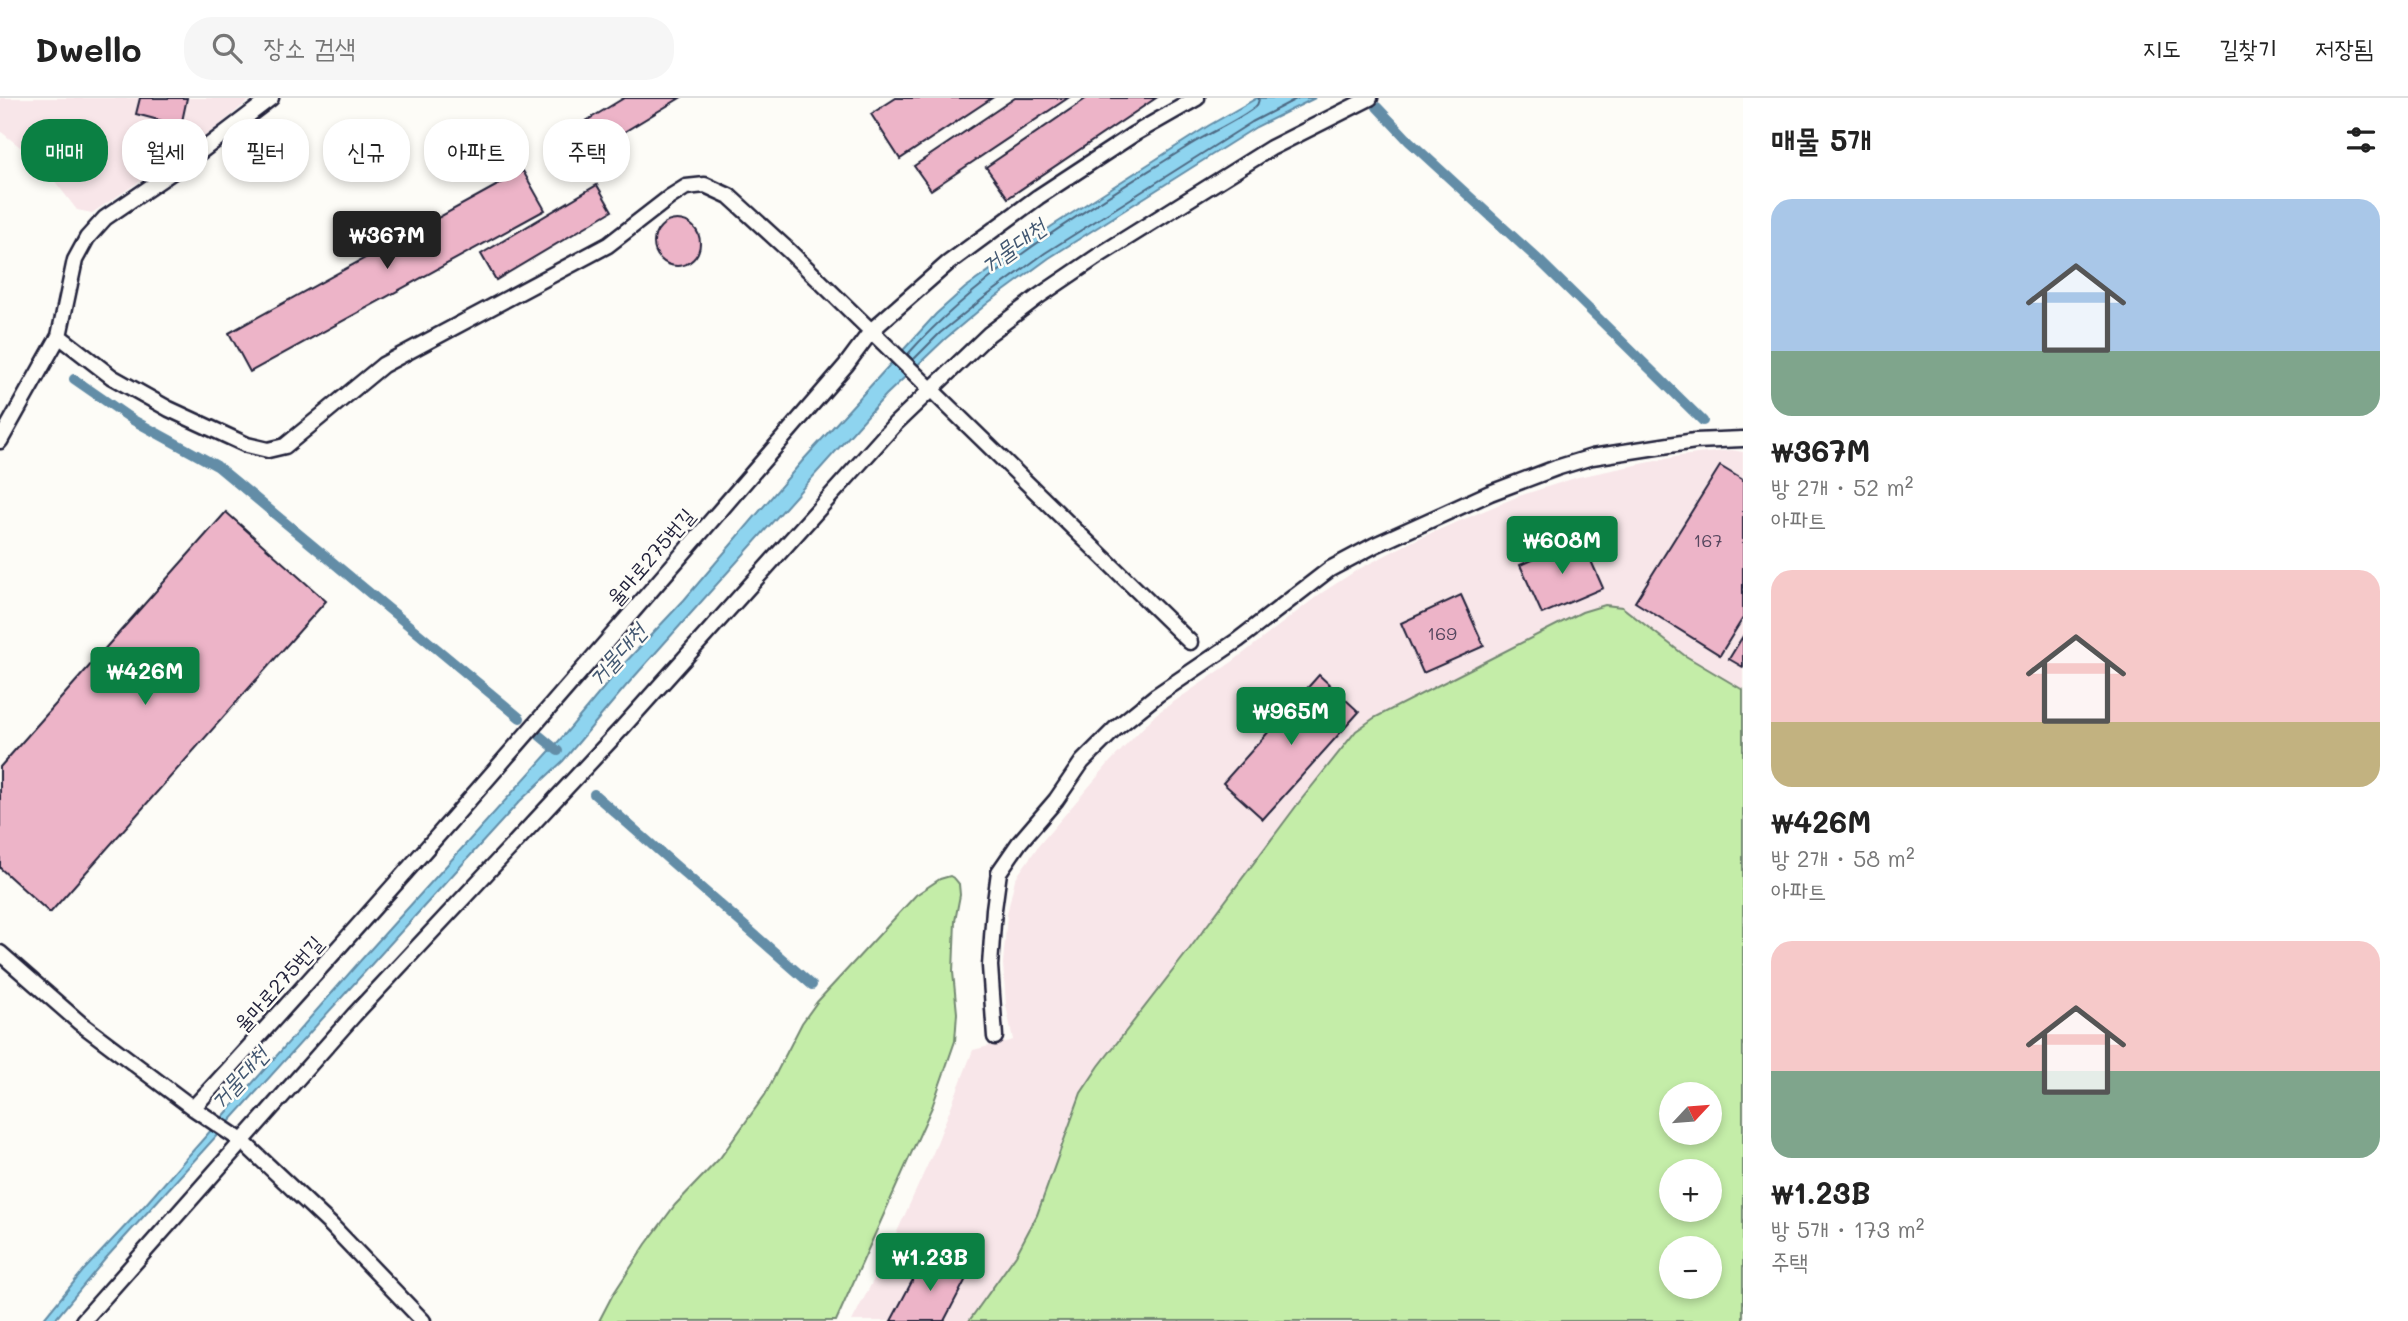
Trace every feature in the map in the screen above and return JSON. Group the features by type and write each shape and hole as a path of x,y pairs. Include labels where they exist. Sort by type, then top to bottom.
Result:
{"lane":[{"path":"0,441 59,336 75,260 87,238 105,218 187,162 271,98"},
{"name":"율마로275번길","path":"193,1108 421,856 814,403 872,330 991,229 1134,134 1197,98"},
{"path":"83,1321 354,1015 622,728 896,423 989,334 1098,256 1270,148 1370,98"},
{"path":"59,336 112,377 203,426 268,450 285,446 383,366 608,245 686,187 705,185 729,196 872,330 1190,642"},
{"path":"995,1037 990,966 999,872 1019,843 1056,800 1082,762 1115,729 1157,695 1238,640 1330,569 1375,545 1490,493 1592,457 1695,441 1743,439"},
{"path":"0,953 80,1023 193,1108 242,1141 323,1216 422,1321"}],"shaded area":[{"path":"0,98 252,98 227,119 222,119 222,123 208,134 208,119 122,119 122,182 139,182 92,213 77,210 55,182 108,182 108,119 21,119 21,148 0,131"},
{"path":"1732,450 1743,452 1743,690 1684,655 1622,608 1582,612 1374,718 1356,731 1335,756 1099,1066 1081,1093 1037,1215 1016,1255 969,1321 852,1321 886,1256 933,1153 973,1050 1013,1040 1006,1005 1003,964 1007,914 1015,879 1039,845 1110,762 1156,714 1232,662 1320,594 1357,570 1417,539 1519,496 1578,477 1680,456"}],"green space":[{"path":"1605,605 1622,607 1684,655 1743,690 1743,1321 969,1321 1016,1255 1037,1215 1081,1093 1099,1066 1297,805 1356,731 1374,718 1582,612"},
{"path":"950,876 959,884 960,895 955,921 953,972 957,1013 955,1041 932,1107 836,1321 599,1321 646,1244 675,1205 720,1158 765,1095 802,1023 817,1002 916,895 940,879"}],"water":[{"path":"1257,98 1315,98 1256,127 1049,258 989,302 886,395 626,686 563,761 520,801 427,903 106,1258 54,1321 42,1321 83,1271 146,1204 566,733 804,459 936,314 965,288 1052,226 1208,126"}],"building":[{"path":"140,98 187,98 182,119 155,119 136,114"},
{"path":"624,98 680,98 630,128 630,119 589,119"},
{"path":"896,98 992,98 900,159 871,114"},
{"path":"1015,98 1068,98 931,190 914,166"},
{"path":"1087,98 1156,98 1008,198 986,167"},
{"path":"503,182 529,182 545,210 250,372 229,333"},
{"path":"597,185 612,211 496,280 481,254"},
{"path":"677,220 693,227 700,243 693,259 677,266 661,259 654,243 661,227"},
{"path":"1720,466 1743,480 1743,618 1720,655 1635,602"},
{"path":"226,512 326,601 50,913 0,868 0,767"},
{"path":"1581,538 1603,588 1542,614 1520,565"},
{"path":"1461,595 1484,646 1423,673 1401,623"},
{"path":"1743,636 1743,667 1729,659"},
{"path":"1319,675 1359,712 1263,819 1223,783"},
{"path":"926,1255 967,1277 944,1321 891,1321"}],"waterway":[{"path":"1377,107 1409,141 1542,263 1703,421"},
{"path":"74,379 133,420 217,466 520,718"},
{"path":"540,736 558,751"},
{"path":"594,794 812,985"}],"water label":[{"name":"거물대천","path":"1013,246"},
{"name":"거물대천","path":"617,655"},
{"name":"거물대천","path":"239,1078"}]}
